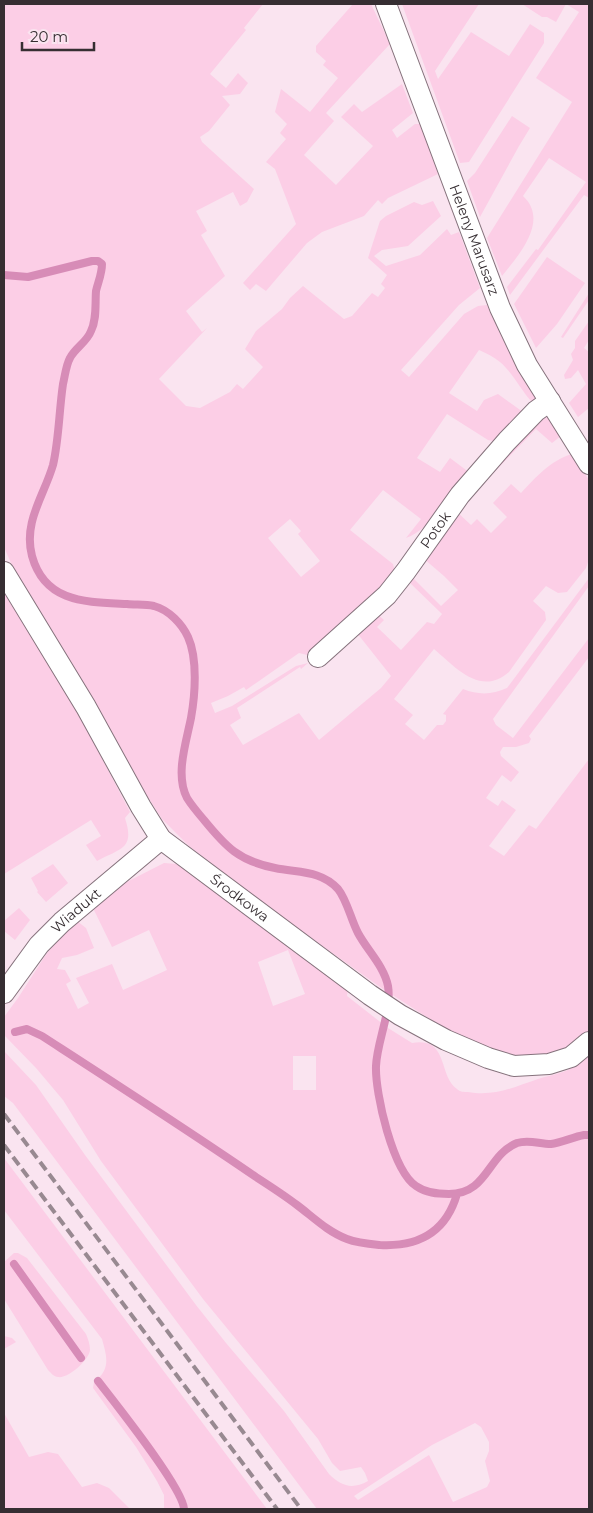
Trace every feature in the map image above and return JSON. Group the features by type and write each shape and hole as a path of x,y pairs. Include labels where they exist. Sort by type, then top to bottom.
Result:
{"street":[{"name":"Heleny Marusarz","path":"386,4 500,308 527,365 589,464"},
{"name":"Potok","path":"318,657 387,595 460,495 507,441 536,411 550,401"},
{"name":"Środkowa","path":"4,572 86,707 141,807 162,839 370,995 400,1015 446,1040 488,1058 514,1066 549,1064 571,1057 589,1042"},
{"name":"Wiadukt","path":"4,994 39,945 62,922 162,839"}],"shaded area":[{"path":"4,4 263,4 244,28 246,30 210,74 226,88 238,73 248,83 240,94 222,96 230,105 209,131 200,137 202,142 254,189 247,202 240,206 233,192 196,211 207,231 201,235 225,276 186,311 202,332 207,328 159,379 186,406 200,408 230,392 237,384 243,389 263,367 245,349 256,331 282,309 290,298 303,286 344,319 352,316 372,293 378,297 385,288 381,284 387,275 368,258 380,221 414,202 422,205 433,201 441,216 408,246 382,250 374,256 386,266 420,255 447,229 451,235 459,232 480,288 459,305 401,370 409,377 464,314 478,306 487,305 508,349 537,397 532,402 504,366 495,358 479,350 449,393 477,411 484,400 498,394 523,412 498,442 488,440 447,414 417,458 440,472 450,458 470,473 441,510 424,527 406,538 421,519 383,490 350,530 393,564 396,576 319,647 307,655 299,653 246,690 244,687 211,703 215,713 232,706 296,666 308,663 237,708 241,718 230,725 243,745 299,713 319,740 381,688 391,676 357,633 376,613 384,620 377,627 401,650 427,622 434,624 442,614 409,582 412,577 441,606 458,590 423,558 451,514 537,418 549,417 561,436 552,443 536,429 456,511 471,525 477,519 491,533 507,517 493,503 511,484 521,493 538,475 557,460 572,454 589,480 589,559 586,568 567,592 558,593 546,586 533,601 545,612 546,620 509,672 499,679 488,681 469,677 434,649 394,699 413,715 405,724 424,740 437,725 443,725 446,721 446,715 443,714 463,689 485,693 507,688 589,578 589,586 493,719 496,725 513,738 589,638 589,657 529,736 531,739 529,743 516,747 503,747 500,752 501,756 519,772 511,782 502,775 486,798 498,806 502,800 516,810 489,846 504,856 529,825 536,829 589,759 589,1032 556,1054 517,1056 492,1050 444,1028 380,987 268,907 189,846 162,819 141,786 109,727 11,563 4,547","holes":["290,519 301,531 298,534 320,561 301,577 268,538"]},
{"path":"353,4 371,4 390,44 326,113 334,121 304,155 336,185 373,146 341,117 354,104 362,112 402,84 413,113 392,130 397,138 415,124 421,124 438,174 388,198 382,204 378,200 364,216 322,232 307,243 266,291 256,284 250,290 243,283 296,224 275,169 266,162 286,139 280,133 287,124 275,112 281,89 310,112 338,78 323,65 326,61 316,52 316,46"},
{"path":"402,4 479,4 435,71 438,79 471,32 509,56 530,24 544,33 544,43 469,162 460,163"},
{"path":"522,4 566,4 556,22 547,17 542,17"},
{"path":"566,4 589,4 589,198 584,195 510,295 507,287 536,249 538,250 586,182 549,158 523,196 531,206 533,216 529,238 516,259 502,276 487,238 572,102 536,78 579,12"},
{"path":"512,116 530,128 480,217 467,181 475,173"},
{"path":"547,257 585,283 557,324 536,348 514,304"},
{"path":"589,293 589,300 563,338 561,337"},
{"path":"589,321 589,340 584,348 589,352 589,408 578,417 569,403 586,384 578,370 571,378 565,379 564,375 573,360 571,354 575,348 575,341"},
{"path":"4,584 63,684 130,812 125,818 128,828 127,842 119,850 97,861 86,845 101,836 91,820 4,874"},
{"path":"164,863 177,864 184,868 348,988 347,996 388,1028 412,1043 424,1042 432,1045 441,1058 451,1083 461,1091 487,1093 504,1090 568,1070 589,1055 589,1509 317,1509 13,1103 4,1096 4,1051 36,1085 85,1155 196,1305 284,1411 329,1474 342,1484 352,1486 368,1481 361,1467 340,1471 332,1463 318,1439 203,1299 101,1161 63,1100 36,1068 4,1035 4,1017 47,953 77,921 86,928 94,948 77,955 62,958 57,969 65,970 71,981 66,984 78,1009 89,1003 76,978 112,964 123,990 167,970 149,930 112,947 92,906 117,887","holes":["288,950 305,994 273,1006 258,962","293,1056 316,1056 316,1090 293,1090","475,1423 481,1427 489,1442 489,1451 485,1461 490,1481 487,1487 453,1502 429,1455 358,1500 354,1496 432,1445"]},
{"path":"53,864 68,883 46,902 37,892 31,878"},
{"path":"19,908 30,920 15,940 4,931 4,921"},
{"path":"4,1158 267,1509 164,1509 164,1495 157,1481 136,1447 93,1388 94,1382 103,1372 106,1362 102,1339 4,1210"},
{"path":"14,1253 27,1258 86,1334 90,1346 89,1354 77,1368 67,1375 57,1377 48,1370 4,1299 4,1262"},
{"path":"4,1336 12,1338 16,1342 4,1349"},
{"path":"4,1413 29,1457 48,1452 58,1454 82,1487 97,1483 109,1488 130,1509 4,1509"}],"waterway":[{"path":"4,275 28,277 92,261 98,261 102,264 96,291 93,326 87,338 72,354 67,367 63,384 57,445 53,465 32,520 30,532 32,556 38,571 47,583 69,597 97,602 154,606 170,614 185,632 191,646 195,678 191,718 184,748 182,769 182,779 187,798 219,838 243,857 275,868 317,875 331,883 341,894 358,933 383,972 388,986 388,1006 377,1056 376,1079 387,1131 400,1165 408,1178 416,1186 428,1192 445,1194 462,1192 472,1188 480,1181 499,1156 517,1143 551,1144 589,1135"},
{"path":"15,1032 27,1029 42,1036 292,1201 327,1228 347,1239 380,1245 394,1245 419,1240 438,1227 446,1218 457,1194"},
{"path":"14,1264 81,1358"},
{"path":"98,1381 161,1465 181,1498 184,1509"}],"railway":[{"path":"4,1114 301,1509"},
{"path":"4,1145 277,1509"}]}
